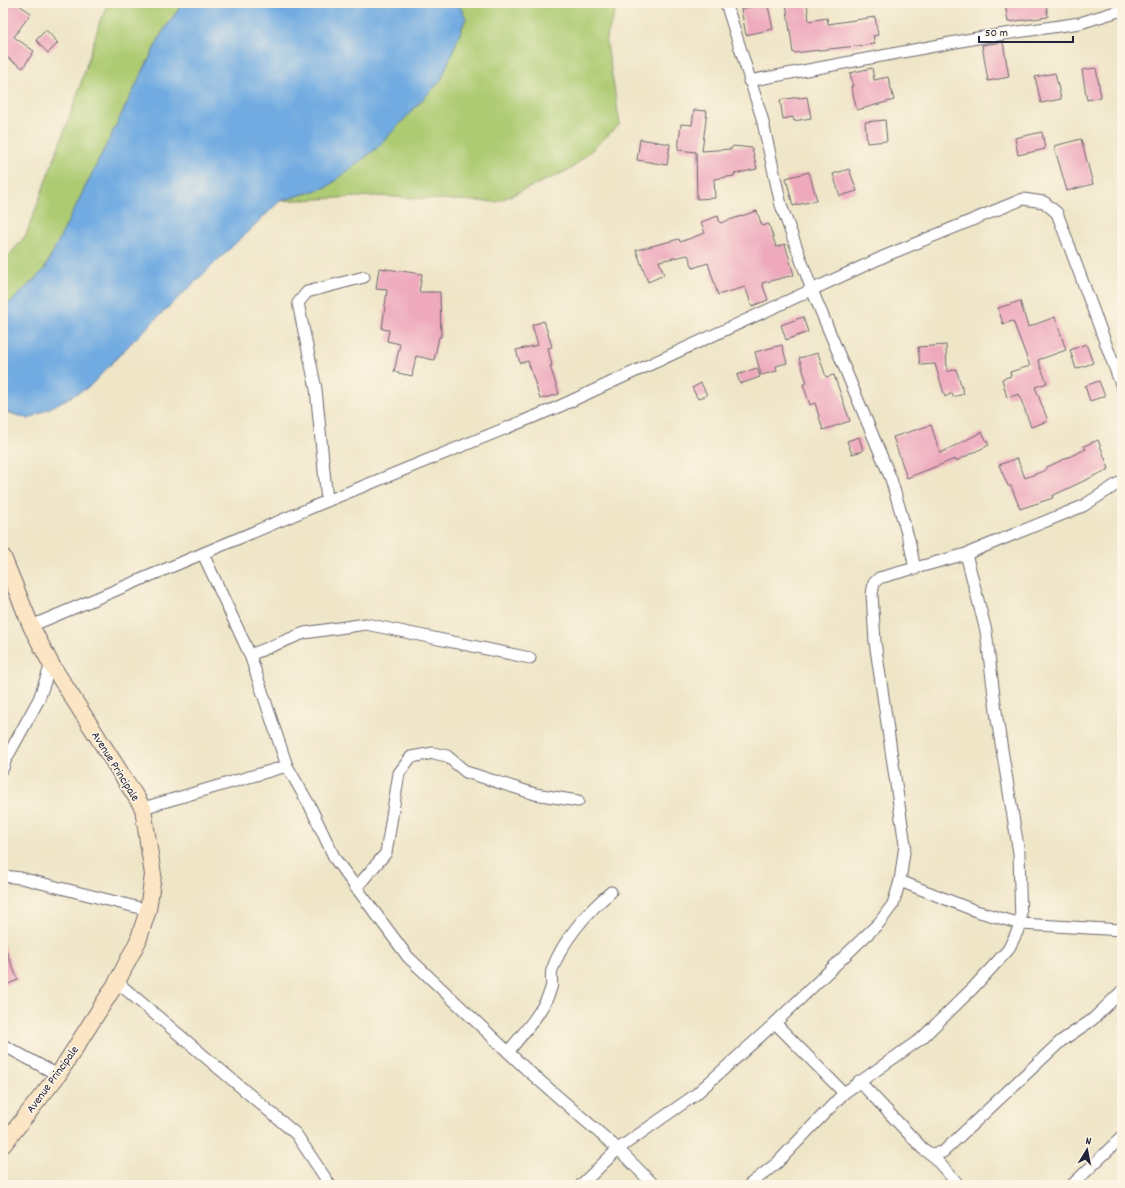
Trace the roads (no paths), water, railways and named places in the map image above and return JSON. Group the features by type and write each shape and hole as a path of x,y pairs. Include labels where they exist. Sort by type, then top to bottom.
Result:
{"street":[{"path":"726,3 749,81 762,118 781,205 812,290 890,479 909,540 915,569"},
{"path":"749,81 977,38 1080,23 1122,10"},
{"path":"31,626 327,501 558,407 885,256 1023,199 1044,202 1057,213 1118,362 1122,387"},
{"path":"327,501 316,389 298,303 306,292 364,277"},
{"path":"580,1185 618,1149 695,1095 775,1024 879,923 893,904 900,881 905,845 874,642 872,594 874,583 879,578 966,554 1083,506 1122,481"},
{"path":"203,554 250,655 287,766 310,806 334,859 408,957 508,1052 618,1149 654,1185"},
{"path":"749,1185 777,1163 844,1093 922,1038 973,988 1008,950 1021,924 1019,853 997,719 986,631 966,554"},
{"name":"Avenue Principale","path":"3,557 31,626 51,664 143,808 153,875 148,910 138,941 118,982 58,1075 3,1145"},
{"path":"250,655 304,633 366,624 530,658"},
{"path":"3,768 5,761 39,699 51,664"},
{"path":"356,888 386,853 399,773 411,757 433,753 447,756 466,772 535,794 578,801"},
{"path":"143,808 287,766"},
{"path":"3,876 21,878 148,910"},
{"path":"900,881 976,911 1021,924 1122,930"},
{"path":"508,1052 535,1019 552,988 551,971 571,934 597,904 611,892"},
{"path":"118,982 296,1134 330,1185"},
{"path":"931,1154 944,1152 1061,1041 1092,1020 1122,991"},
{"path":"775,1024 844,1093"},
{"path":"3,1045 58,1075"},
{"path":"859,1081 923,1149 931,1154 959,1185"},
{"path":"1072,1185 1122,1137"}],"water":[{"path":"183,3 458,3 466,18 441,80 377,148 327,187 280,201 134,340 89,387 29,419 3,411 3,304 11,302 44,270 162,33"}]}
